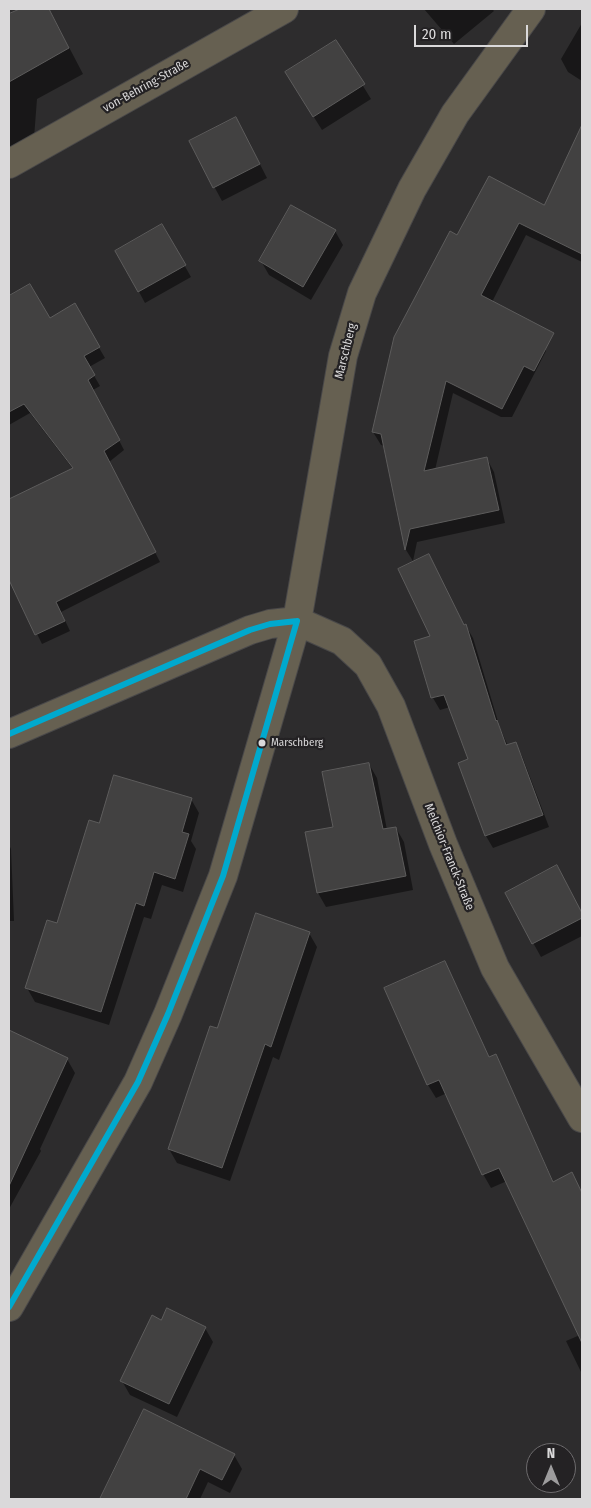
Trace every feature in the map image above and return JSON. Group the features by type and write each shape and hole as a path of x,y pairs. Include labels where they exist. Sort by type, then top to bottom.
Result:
{"street":[{"name":"von-Behring-Straße","path":"9,164 284,9"},
{"name":"Marschberg","path":"9,1307 138,1082 168,1014 223,876 297,621 343,356 362,293 412,189 455,114 531,9"},
{"path":"9,734 250,630 270,624 297,621"},
{"name":"Melchior-Franck-Straße","path":"297,621 342,641 368,666 373,674 391,706 443,844 495,968 582,1118"}],"building":[{"path":"20,9 49,9 69,48 9,82 9,14"},
{"path":"336,40 365,84 313,117 285,72"},
{"path":"236,117 260,164 213,188 189,141"},
{"path":"582,125 582,254 519,223 481,295 554,333 534,371 524,366 502,409 446,381 424,471 487,457 499,510 410,529 405,550 381,434 372,432 394,337 450,231 457,235 489,176 544,205"},
{"path":"291,205 336,230 303,287 259,261"},
{"path":"162,224 186,265 138,292 115,251"},
{"path":"30,284 50,318 75,303 100,347 84,356 95,375 88,380 120,440 104,451 156,552 56,602 65,621 35,635 9,580 9,499 73,468 24,404 9,412 9,296"},
{"path":"429,554 464,625 466,624 496,721 506,745 516,742 543,815 485,836 458,763 468,759 444,695 431,698 414,641 430,636 398,569"},
{"path":"369,763 383,829 396,827 406,876 317,893 305,832 333,827 322,772"},
{"path":"114,775 192,798 182,832 189,834 175,879 154,872 144,906 136,903 101,1012 25,988 47,920 57,923 89,820 99,823"},
{"path":"557,865 582,913 582,918 532,944 505,893"},
{"path":"256,913 310,932 271,1047 265,1044 222,1168 168,1149 210,1026 217,1028"},
{"path":"445,961 489,1057 496,1054 553,1182 572,1172 582,1193 582,1343 499,1168 482,1175 439,1080 427,1085 384,988"},
{"path":"9,1030 68,1058 9,1186"},
{"path":"167,1308 206,1327 169,1404 120,1381 152,1315 161,1320"},
{"path":"144,1409 235,1454 222,1480 200,1469 186,1499 100,1499"}],"transit line":[{"path":"9,734 250,630 270,624 297,621"},
{"path":"9,1307 138,1082 168,1014 223,876 297,621"}],"place":[{"name":"Marschberg","path":"262,743"}]}
